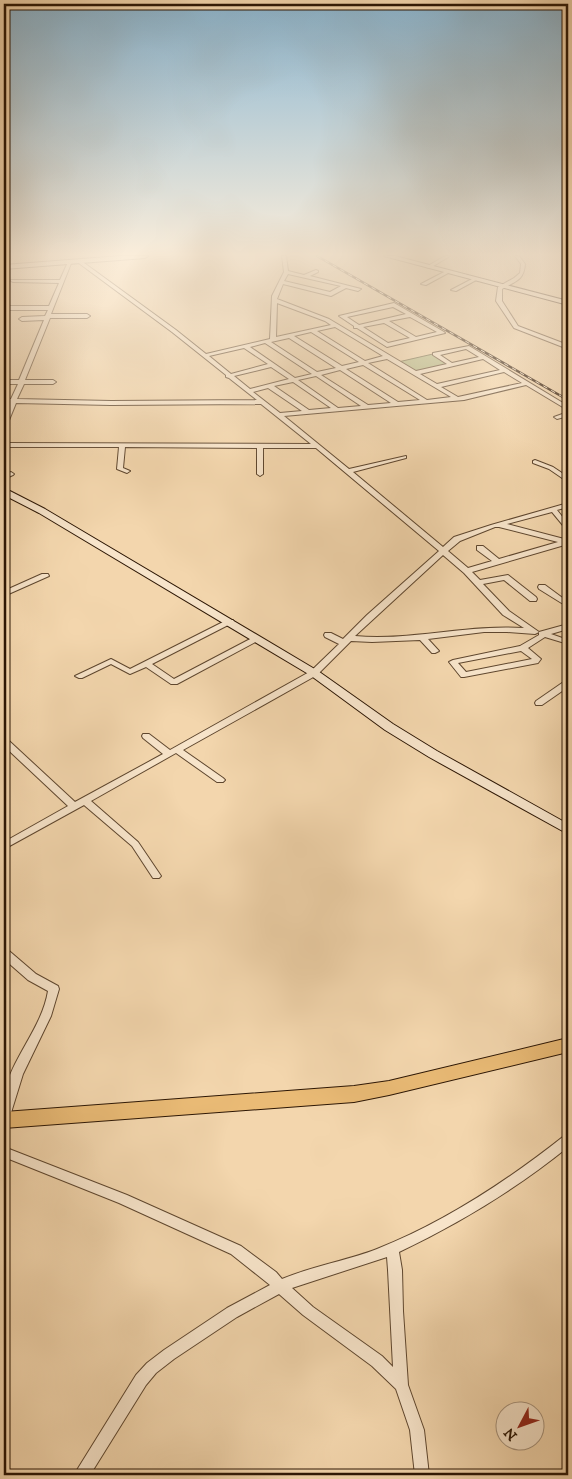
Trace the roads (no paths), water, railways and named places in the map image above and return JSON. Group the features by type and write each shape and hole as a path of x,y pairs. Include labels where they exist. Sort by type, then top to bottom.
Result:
{"main road":[{"path":"4,1120 354,1094 389,1088 568,1045"}],"street":[{"path":"4,425 45,325"},
{"path":"164,325 348,471 467,571 506,614 535,632"},
{"path":"270,341 272,325"},
{"path":"204,356 336,325"},
{"path":"336,325 456,398"},
{"path":"355,325 387,345 442,333 428,325"},
{"path":"344,330 367,325"},
{"path":"392,325 415,339"},
{"path":"515,325 568,348"},
{"path":"313,331 425,401"},
{"path":"290,336 397,404"},
{"path":"270,341 367,407"},
{"path":"246,347 336,409"},
{"path":"452,365 435,354 467,348 568,408"},
{"path":"248,391 387,357"},
{"path":"415,373 484,357"},
{"path":"228,376 272,365"},
{"path":"436,386 506,370"},
{"path":"4,382 53,382"},
{"path":"278,415 456,398 527,383"},
{"path":"269,386 307,412"},
{"path":"4,401 111,404 263,402"},
{"path":"557,417 568,414"},
{"path":"4,445 122,447 317,446"},
{"path":"260,446 260,474"},
{"path":"122,447 120,469 127,471"},
{"path":"348,471 404,457"},
{"path":"535,462 551,468 568,480"},
{"path":"4,491 42,511 314,672 389,726 433,754 568,830"},
{"path":"4,846 314,672 346,640 457,539 568,505"},
{"path":"553,509 568,528"},
{"path":"467,571 566,542 498,525"},
{"path":"480,548 498,562"},
{"path":"4,594 45,576"},
{"path":"478,583 505,577 533,599"},
{"path":"542,587 567,603"},
{"path":"80,676 111,660 130,672 230,622"},
{"path":"523,648 537,658 535,661 464,675 452,662 523,648 545,634 568,626"},
{"path":"328,635 346,640 381,640 507,629 545,634 568,642"},
{"path":"422,637 435,651"},
{"path":"146,664 174,682 257,639"},
{"path":"539,703 568,683"},
{"path":"146,736 220,780"},
{"path":"4,741 74,807"},
{"path":"85,801 135,844 156,876"},
{"path":"4,953 32,976 54,989 40,1028 17,1074 4,1116"},
{"path":"82,1475 150,1368 210,1326 280,1286 392,1249 464,1212 527,1173 568,1140"},
{"path":"4,1152 42,1165 123,1199 236,1250 271,1276 308,1311 377,1361 401,1385"},
{"path":"392,1249 395,1270 401,1385 416,1430 422,1475"}],"railway":[{"path":"437,325 568,400"}]}
